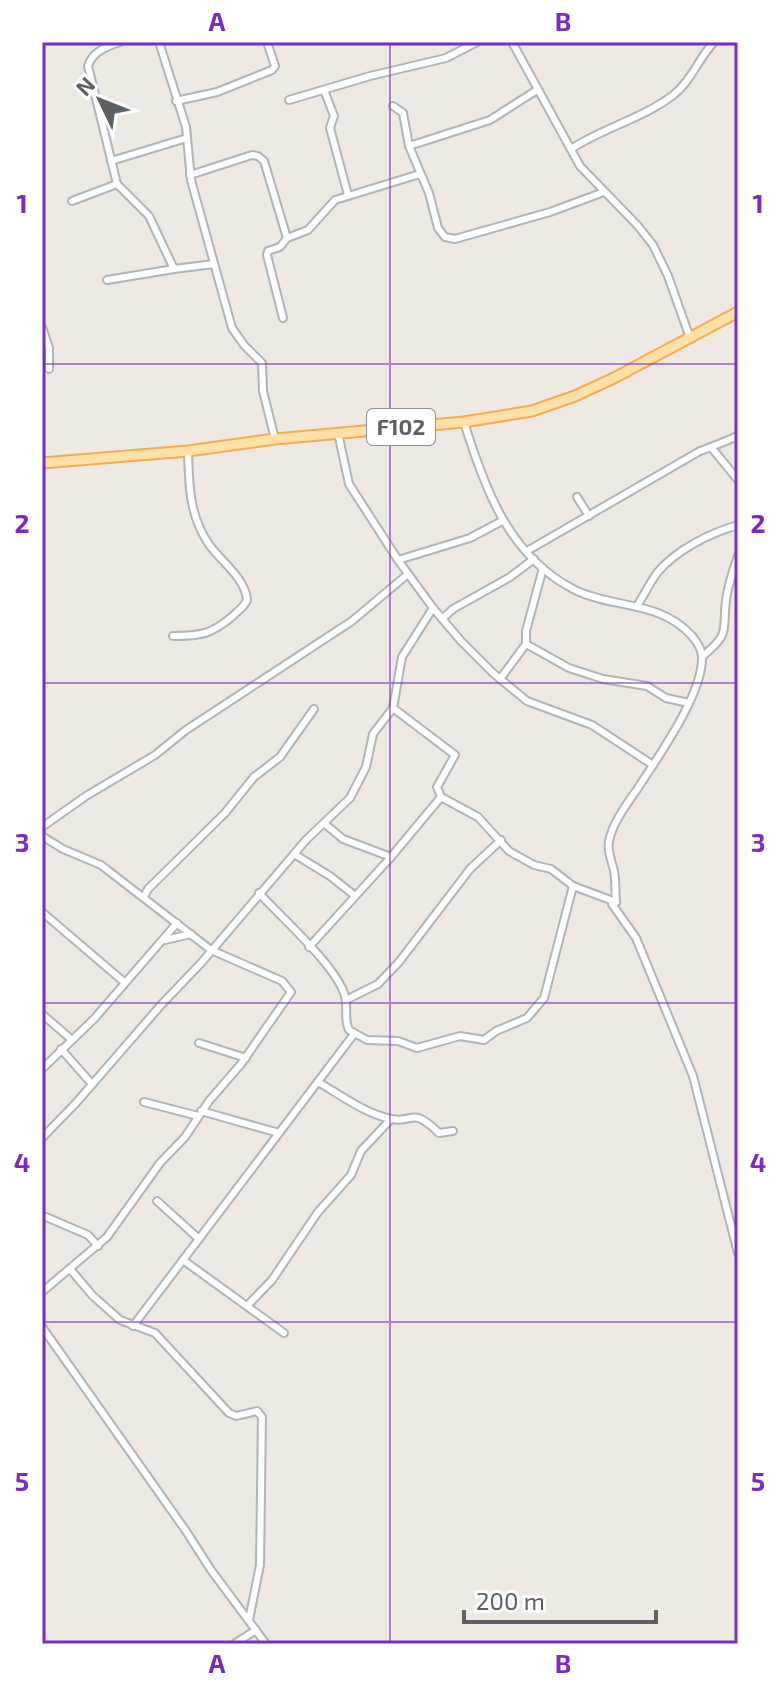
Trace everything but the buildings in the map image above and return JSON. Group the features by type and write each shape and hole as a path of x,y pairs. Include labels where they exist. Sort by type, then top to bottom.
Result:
{"main road":[{"name":"F102","path":"42,463 464,422 550,406 614,378 737,315"}],"street":[{"path":"120,42 91,57 88,66 117,184 149,216 174,269"},
{"path":"159,42 187,138 190,175 232,328 262,363 262,386 275,439"},
{"path":"176,101 217,92 272,70 275,66 267,42"},
{"path":"289,100 446,58 463,45 477,42"},
{"path":"512,42 580,166 653,245 668,276 690,338"},
{"path":"571,149 673,95 714,42"},
{"path":"324,90 334,116 330,128 348,195"},
{"path":"409,146 490,120 537,90"},
{"path":"393,106 403,113 409,146 441,234 455,239 550,212 604,192"},
{"path":"111,161 187,138"},
{"path":"190,175 252,155 258,156 264,161 287,238"},
{"path":"283,318 266,253 280,247 287,238 308,230 335,200 420,174"},
{"path":"72,201 117,184"},
{"path":"107,280 214,264"},
{"path":"42,327 49,348 49,369"},
{"path":"464,422 474,455 502,521 543,568 578,591 674,619 699,645 703,656"},
{"path":"338,433 349,484 398,560 442,619 500,679 538,707 592,725 653,765"},
{"path":"527,551 695,453 738,436"},
{"path":"711,447 738,480"},
{"path":"173,636 199,636 218,629 247,600 242,583 206,540 189,500 188,451"},
{"path":"577,497 589,516"},
{"path":"398,560 470,538 502,521"},
{"path":"637,606 659,571 675,558 706,538 738,525"},
{"path":"616,902 609,854 611,837 625,807 689,703 703,656 725,631 726,602 738,556"},
{"path":"442,619 534,559"},
{"path":"500,679 526,644 526,631 543,568"},
{"path":"42,827 86,796 155,755 186,730 352,621 408,574"},
{"path":"42,1138 294,854 344,805 369,760 373,734 393,708 402,657 433,608"},
{"path":"526,644 569,668 603,679 647,686 666,698 689,703"},
{"path":"393,708 455,755 437,787 441,797 469,810 509,851 534,865 551,869 573,886 616,902"},
{"path":"144,897 148,889 225,813 254,777 280,757 314,709"},
{"path":"309,947 441,797"},
{"path":"325,824 343,839 391,857"},
{"path":"42,836 63,849 101,865 211,950 282,981 291,992 246,1058 185,1137 160,1163 118,1222 98,1246 42,1292"},
{"path":"346,1000 378,984 399,962 470,869 501,840"},
{"path":"294,854 354,895"},
{"path":"259,893 341,987 346,1000 346,1024 354,1034 367,1040 398,1041 420,1048 460,1036 484,1040 496,1031 527,1018 544,998 573,886"},
{"path":"616,902 612,904 615,912 636,938 693,1076 738,1253"},
{"path":"42,912 124,982"},
{"path":"42,1069 94,1019 177,923"},
{"path":"162,941 191,934"},
{"path":"42,1014 72,1040"},
{"path":"133,1326 354,1034"},
{"path":"199,1043 246,1058"},
{"path":"61,1049 91,1083"},
{"path":"318,1082 390,1120 411,1116 424,1118 439,1133 453,1131"},
{"path":"144,1102 279,1133"},
{"path":"248,1305 272,1280 318,1212 351,1175 361,1151 390,1120"},
{"path":"157,1201 199,1239"},
{"path":"46,1217 88,1235 98,1246"},
{"path":"183,1260 284,1333"},
{"path":"70,1269 93,1296 120,1320 155,1333 229,1413 236,1416 257,1411 262,1417 260,1565 249,1620"},
{"path":"42,1327 217,1579 266,1644"},
{"path":"234,1644 256,1630"}]}
